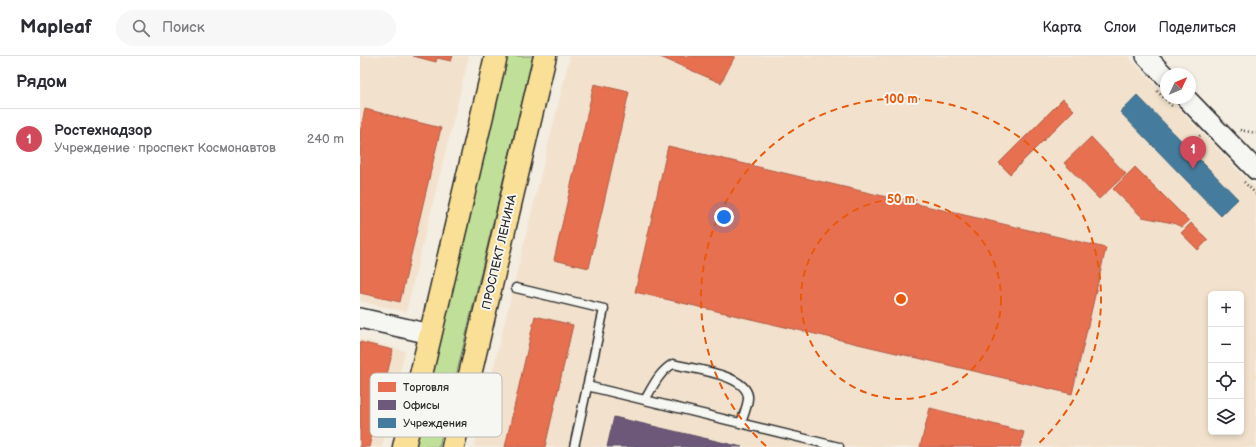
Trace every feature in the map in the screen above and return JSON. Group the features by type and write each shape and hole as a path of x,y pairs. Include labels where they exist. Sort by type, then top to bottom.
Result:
{"main road":[{"path":"421,373 496,56"},
{"name":"ПРОСПЕКТ ЛЕНИНА","path":"470,373 545,56"},
{"path":"404,447 406,437"},
{"name":"ПРОСПЕКТ ЛЕНИНА","path":"453,447 455,437"}],"street":[{"path":"1146,56 1160,71"},
{"path":"1192,104 1256,170"},
{"path":"360,318 430,334"}],"lane":[{"path":"516,288 604,309 574,447"},
{"path":"645,400 659,376 665,369 673,364 732,378 743,385 748,396 741,423"},
{"path":"587,386 840,447"}],"shaded area":[{"path":"360,56 469,56 406,312 360,301"},
{"path":"570,56 1128,56 1160,90 1160,104 1174,104 1256,189 1256,447 474,447 476,437 502,437 502,373 492,373"},
{"path":"360,339 405,351 400,373 370,373 370,437 384,437 382,447 360,447"}],"green space":[{"path":"505,56 533,56 457,373 430,373"},
{"path":"414,437 441,437 439,447 412,447"}],"building: Торговля":[{"path":"413,56 453,56 451,61 437,58 436,62"},
{"path":"658,56 735,56 721,83"},
{"path":"594,84 629,92 589,268 554,260"},
{"path":"1063,99 1074,110 1010,174 999,163"},
{"path":"365,109 441,128 400,302 360,293 360,132"},
{"path":"1091,137 1126,174 1099,199 1064,163"},
{"path":"668,146 1106,248 1072,394 635,292"},
{"path":"1135,167 1189,221 1182,227 1173,223 1142,217 1113,189"},
{"path":"1191,223 1208,240 1198,250 1181,233"},
{"path":"535,316 573,325 545,447 505,447"},
{"path":"360,342 393,350 387,373 370,373 370,437 371,437 369,447 360,447"},
{"path":"930,408 1024,432 1020,447 920,447"}],"building: Офисы":[{"path":"614,417 742,447 607,447"}],"building: Учреждения":[{"path":"1137,95 1238,199 1221,216 1120,112"}],"place":[{"name":"Ростехнадзор","path":"1193,169"}]}
